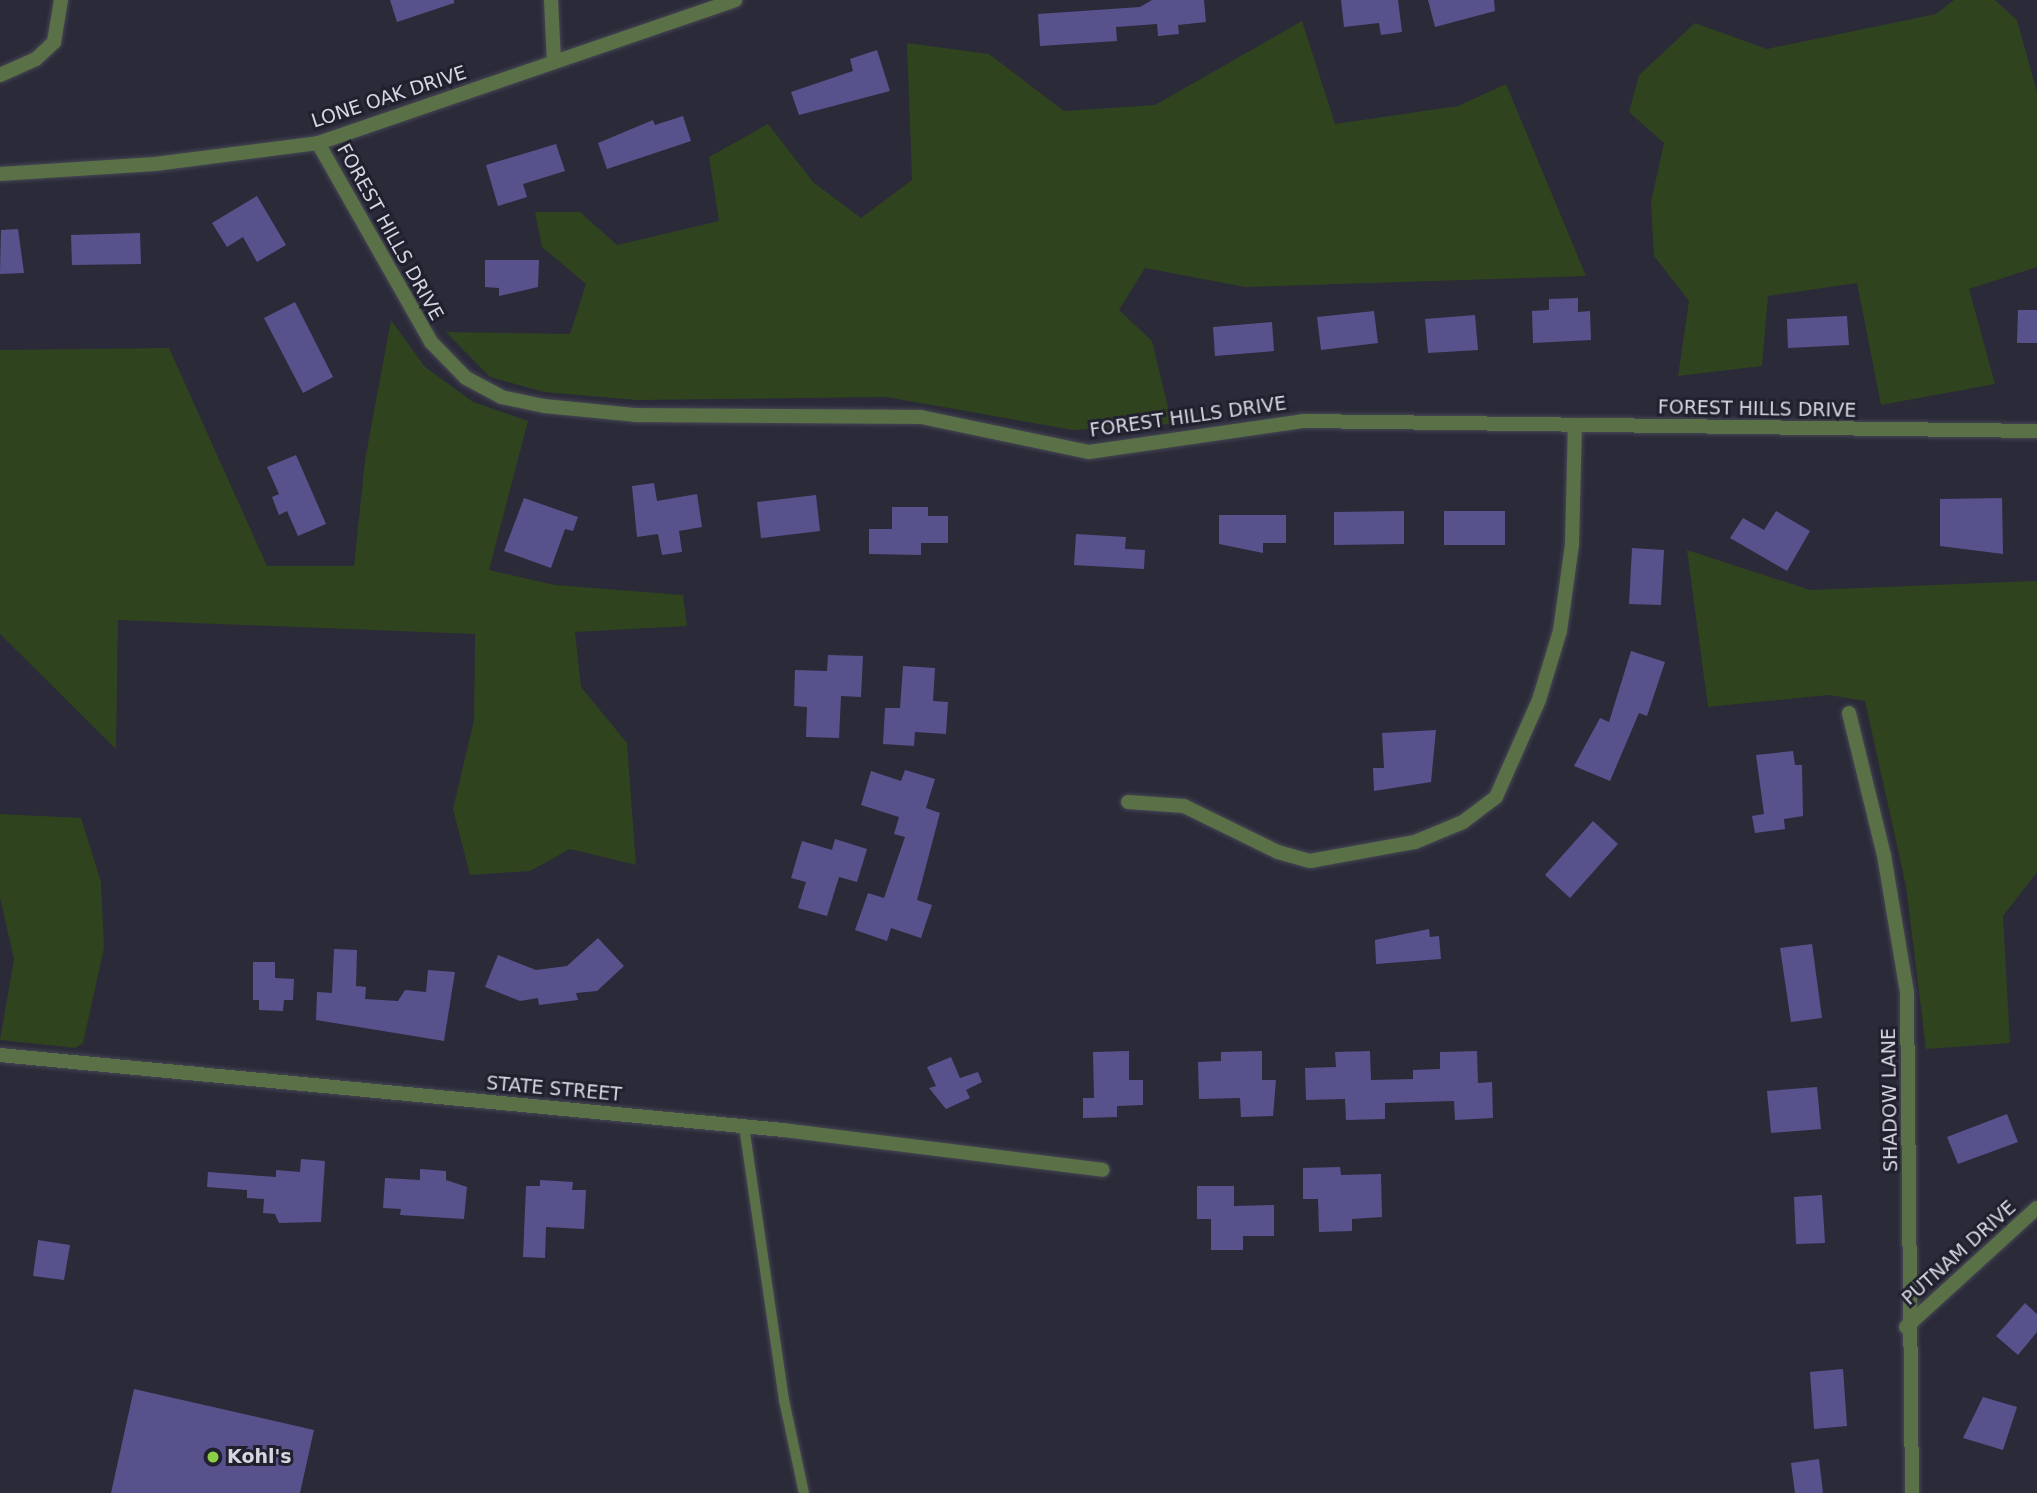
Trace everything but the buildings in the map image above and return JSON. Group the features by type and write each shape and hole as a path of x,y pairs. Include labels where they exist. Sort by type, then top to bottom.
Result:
{"street":[{"path":"0,75 36,59 54,42 61,0"},
{"path":"551,0 554,61"},
{"name":"LONE OAK DRIVE","path":"0,174 155,164 318,143 735,0"},
{"name":"FOREST HILLS DRIVE","path":"318,143 430,342 466,378 511,399 635,415 921,417 1089,452 1303,421 2037,431"},
{"path":"1128,802 1184,806 1278,852 1310,861 1415,842 1463,822 1496,797 1521,746 1560,631 1572,545 1576,425"},
{"name":"SHADOW LANE","path":"1849,712 1884,855 1907,993 1912,1087 1906,1327 1912,1493"},
{"name":"STATE STREET","path":"0,1055 744,1126 1103,1170"},
{"name":"PUTNAM DRIVE","path":"1906,1327 2037,1208"}],"lane":[{"path":"744,1126 784,1400 804,1493"}],"green space":[{"path":"1954,0 1995,0 2017,20 2037,92 2037,267 1969,289 1995,384 1881,405 1857,283 1768,296 1762,366 1678,376 1689,301 1654,256 1651,202 1664,143 1629,112 1639,75 1695,23 1767,49 1936,14"},
{"path":"1302,21 1335,124 1458,106 1506,84 1586,276 1245,287 1145,268 1119,310 1152,341 1172,424 1073,430 886,397 637,400 544,392 490,377 446,332 570,334 586,284 542,247 535,212 580,212 617,245 719,221 709,157 768,124 813,182 861,218 912,180 907,43 989,54 1064,111 1155,105"},
{"path":"391,320 425,367 473,402 528,421 489,570 555,585 683,595 687,626 575,632 581,687 627,743 636,865 570,849 530,871 470,875 453,809 474,720 475,634 118,620 116,749 0,634 0,350 169,348 267,566 354,566 365,460"},
{"path":"1687,550 1810,590 2037,581 2037,872 2003,916 2010,1043 1926,1049 1906,886 1865,701 1829,695 1708,707"},
{"path":"0,814 81,818 101,882 104,948 83,1043 75,1048 0,1040 14,959 0,898"}],"place":[{"name":"Kohl's","path":"213,1457"}]}
